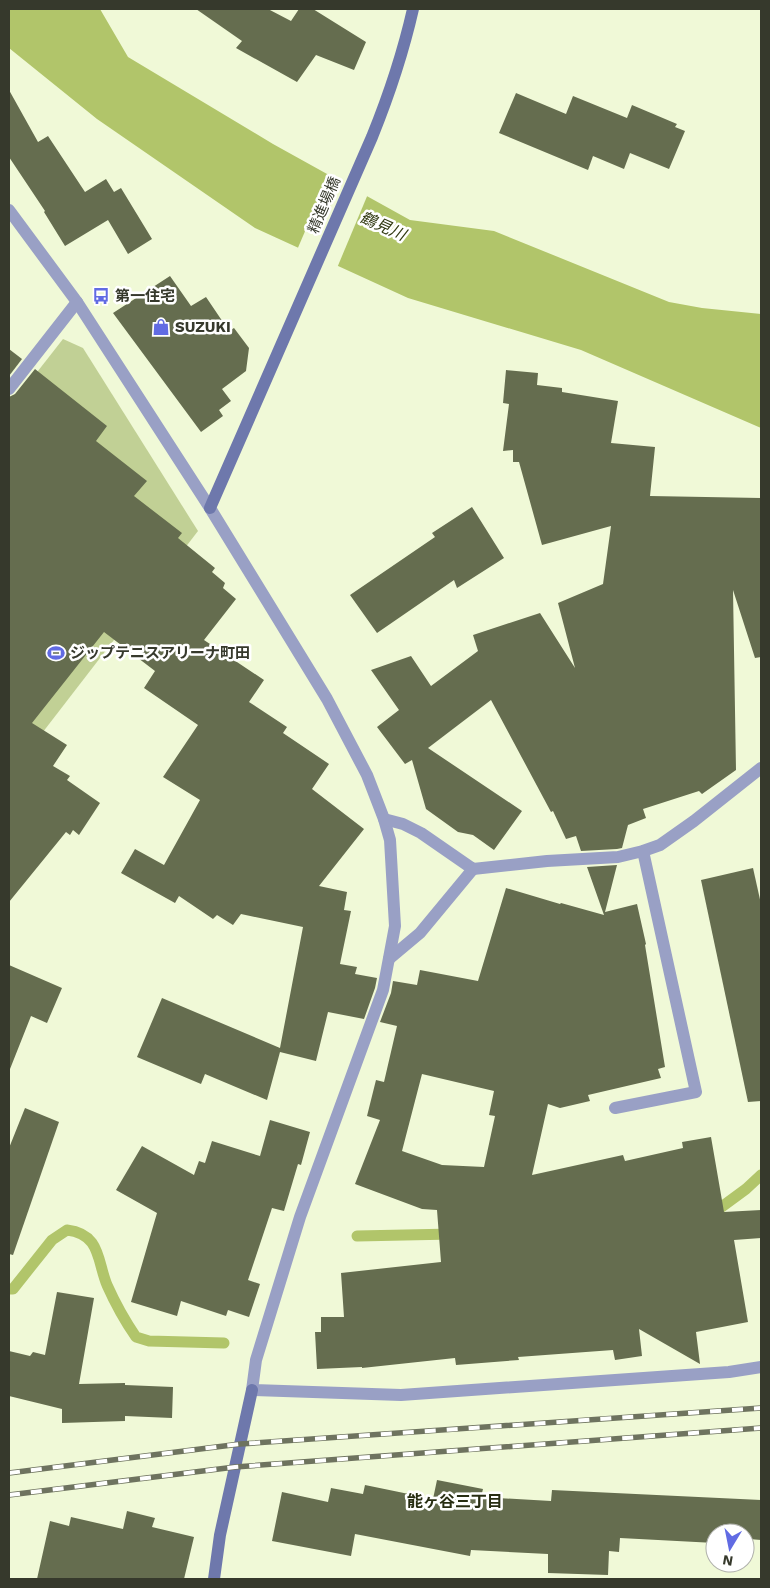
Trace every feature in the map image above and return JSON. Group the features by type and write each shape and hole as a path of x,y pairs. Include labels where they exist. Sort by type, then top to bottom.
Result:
{"street":[{"name":"精進場橋","path":"210,508 372,137 392,86 413,9"},
{"path":"9,210 77,302 210,508 326,699 367,774 390,840 395,926 380,998 294,1236 256,1360 252,1390 220,1535 214,1579"},
{"path":"9,389 77,302"},
{"path":"384,819 403,824 421,832 473,869 547,861 618,858 660,845 761,768"},
{"path":"615,1108 696,1092 643,851"},
{"path":"389,959 420,933 473,869"},
{"path":"252,1390 401,1395 729,1372 761,1367"}],"shaded area":[{"name":"ジップテニスアリーナ町田","path":"63,339 83,348 198,531 9,776 9,408"}],"water":[{"name":"鶴見川","path":"9,9 100,9 128,57 273,144 410,220 494,231 669,302 702,308 761,314 761,428 581,350 408,298 255,228 97,119 9,48"}],"pier":[{"path":"330,173 368,194 337,268 297,250"}],"building":[{"path":"196,9 268,9 291,21 299,9 313,9 366,42 354,70 316,55 297,82 236,48 242,41"},
{"path":"9,90 38,142 48,136 85,192 106,179 114,192 121,188 152,239 128,254 108,220 65,246 45,211 9,157"},
{"path":"516,93 566,114 573,96 627,118 632,105 677,124 675,127 685,131 669,169 630,153 624,169 593,156 588,170 499,133"},
{"path":"170,276 191,306 206,297 229,331 234,328 249,348 246,371 222,389 231,401 219,410 223,416 201,432 113,313"},
{"path":"9,349 22,359 9,376"},
{"path":"35,369 107,426 96,441 147,481 134,496 182,533 178,538 215,568 212,572 225,583 223,588 236,599 204,640 264,680 249,702 287,727 283,733 329,764 312,789 364,829 319,886 347,892 344,910 351,911 340,964 357,967 355,974 377,978 364,1019 328,1012 316,1061 280,1052 267,1100 205,1074 201,1084 137,1057 162,998 280,1048 303,927 241,914 233,925 217,915 213,919 179,896 175,903 121,873 135,849 164,865 200,800 163,777 198,725 144,688 155,671 104,632 32,723 67,745 53,766 70,776 67,780 100,803 79,835 73,830 70,835 66,832 9,902 9,397 15,394"},
{"path":"506,370 538,373 537,385 562,388 562,392 618,401 611,443 655,447 650,496 761,498 761,657 755,658 733,590 736,770 702,794 699,791 643,809 646,818 628,825 622,848 581,851 576,836 566,839 553,811 551,812 491,700 428,748 522,811 494,850 473,835 458,832 426,809 412,760 405,764 377,727 399,710 371,670 411,656 431,686 478,651 473,635 540,613 575,668 558,603 603,584 611,526 542,545 519,462 513,462 513,450 503,451 509,404 503,403"},
{"path":"472,507 504,558 457,588 454,580 377,633 350,595 435,537 432,533"},
{"path":"617,865 605,912 637,904 646,944 665,1067 658,1069 661,1078 588,1095 590,1101 560,1108 548,1104 532,1175 623,1155 625,1161 683,1148 682,1142 711,1137 724,1212 761,1210 761,1238 734,1240 748,1322 696,1332 700,1364 639,1329 642,1356 615,1360 613,1350 518,1357 519,1360 456,1365 455,1358 362,1368 317,1369 315,1332 321,1332 321,1317 344,1317 341,1273 441,1262 437,1210 422,1209 355,1184 380,1120 367,1116 376,1080 384,1082 397,1026 380,1022 391,993 393,981 417,985 420,970 478,981 506,888 604,915 587,867","holes":["422,1074 494,1091 489,1115 495,1116 484,1167 442,1165 402,1151"]},
{"path":"753,868 761,904 761,1101 748,1102 701,880"},
{"path":"9,965 62,988 47,1023 31,1016 10,1069"},
{"path":"25,1108 59,1122 13,1255 9,1254 9,1148"},
{"path":"270,1120 310,1132 301,1165 298,1164 284,1211 272,1208 248,1280 260,1284 249,1317 228,1310 226,1316 181,1301 177,1316 131,1302 157,1213 116,1190 142,1146 194,1175 199,1161 205,1163 212,1141 260,1156"},
{"path":"57,1292 94,1298 79,1384 125,1383 125,1385 173,1387 172,1418 125,1416 125,1421 62,1423 62,1409 9,1396 9,1351 30,1356 33,1352 45,1355"},
{"path":"437,1480 483,1489 481,1497 551,1501 552,1490 761,1500 761,1540 755,1540 755,1523 705,1523 705,1542 620,1538 619,1552 609,1551 608,1575 548,1573 548,1554 471,1550 470,1556 355,1534 351,1556 272,1541 282,1492 328,1502 331,1488 363,1494 365,1485 433,1499"},
{"path":"127,1511 155,1518 152,1527 194,1537 184,1579 37,1579 50,1521 69,1526 71,1517 123,1529"}],"waterway":[{"path":"712,1214 746,1189 761,1175"},
{"path":"9,1289 13,1289 52,1240 67,1230 86,1237 92,1243 110,1292 136,1337 149,1341 224,1343"},
{"path":"357,1236 453,1234"}],"railway":[{"path":"9,1473 240,1444 761,1408"},
{"path":"9,1495 235,1467 761,1428"}],"place":[{"name":"第一住宅","path":"101,296"},
{"name":"SUZUKI","path":"161,327"},
{"name":"ジップテニスアリーナ町田","path":"56,653"}],"district":[{"name":"能ヶ谷三丁目","path":"455,1501"}]}
